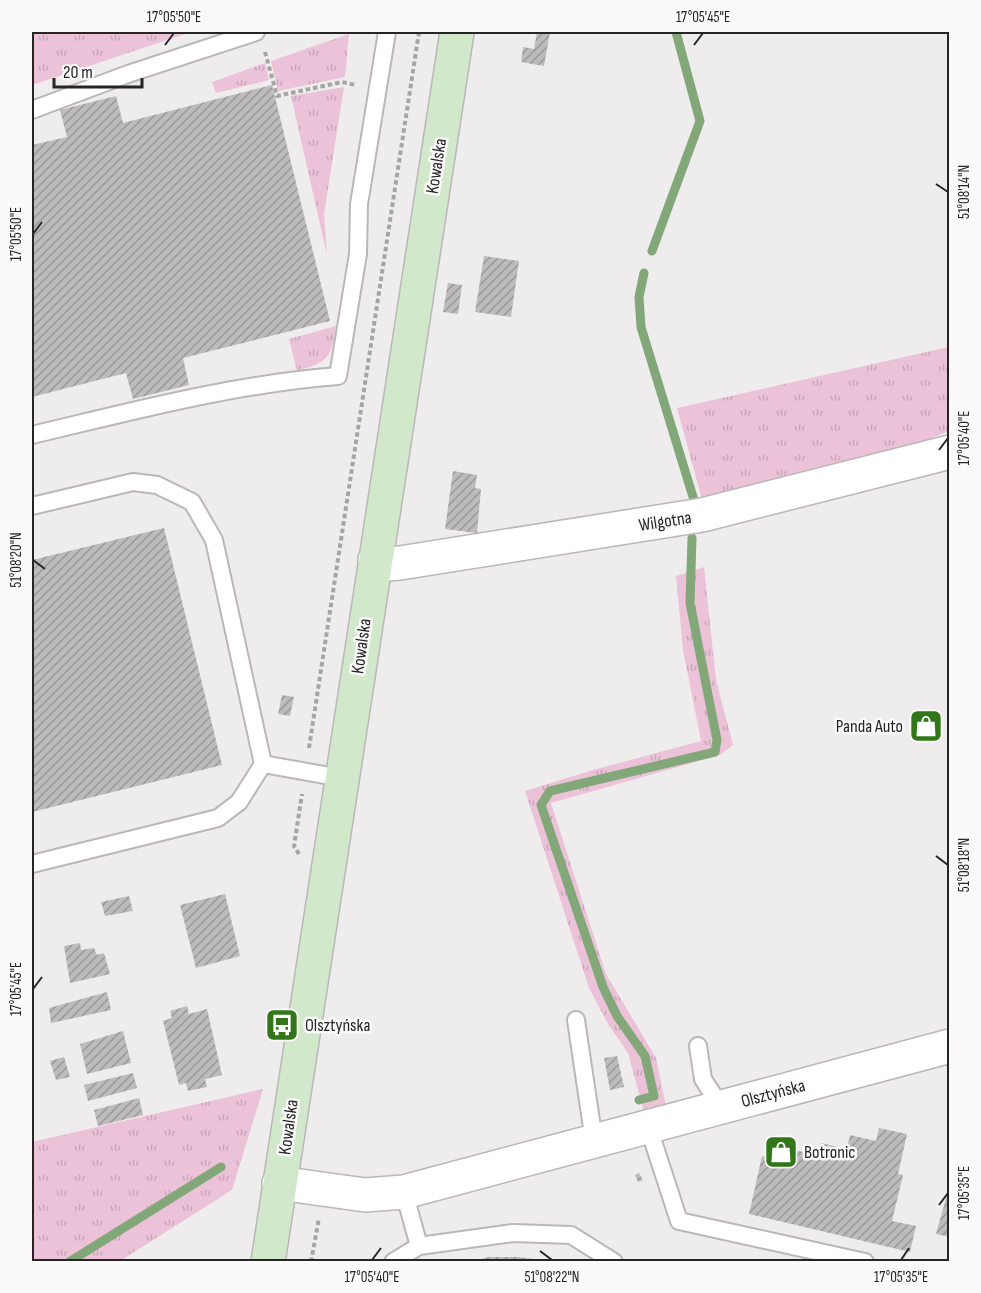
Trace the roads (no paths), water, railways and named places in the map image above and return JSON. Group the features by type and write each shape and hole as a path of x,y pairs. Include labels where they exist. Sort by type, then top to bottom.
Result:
{"street":[{"name":"Kowalska","path":"268,1262 457,32"},
{"name":"Wilgotna","path":"375,560 388,564 400,563 702,515 950,452"},
{"name":"Olsztyńska","path":"279,1184 365,1195 404,1192 648,1126 715,1101 950,1046"}],"lane":[{"path":"32,435 197,396 286,380 338,376 358,254 359,204 387,32"},
{"path":"32,111 260,37"},
{"path":"32,506 132,482 157,485 192,502 214,540 263,764 238,802 218,818 32,864"},
{"path":"263,764 341,778"},
{"path":"576,1020 594,1141"},
{"path":"648,1126 679,1221 865,1262"},
{"path":"404,1192 419,1246"},
{"path":"393,1262 419,1246 513,1233 571,1235 614,1262"}],"waterway":[{"path":"652,251 700,121 676,32"},
{"path":"644,273 639,297 641,327 693,497"},
{"path":"639,1100 654,1096 645,1056 617,1016 603,987 541,805 550,791 715,752 717,740 690,603 692,538"},
{"path":"69,1262 221,1167"}],"place":[{"name":"Panda Auto","path":"926,726"},
{"name":"Olsztyńska","path":"282,1025"},
{"name":"Botronic","path":"781,1152"}]}
